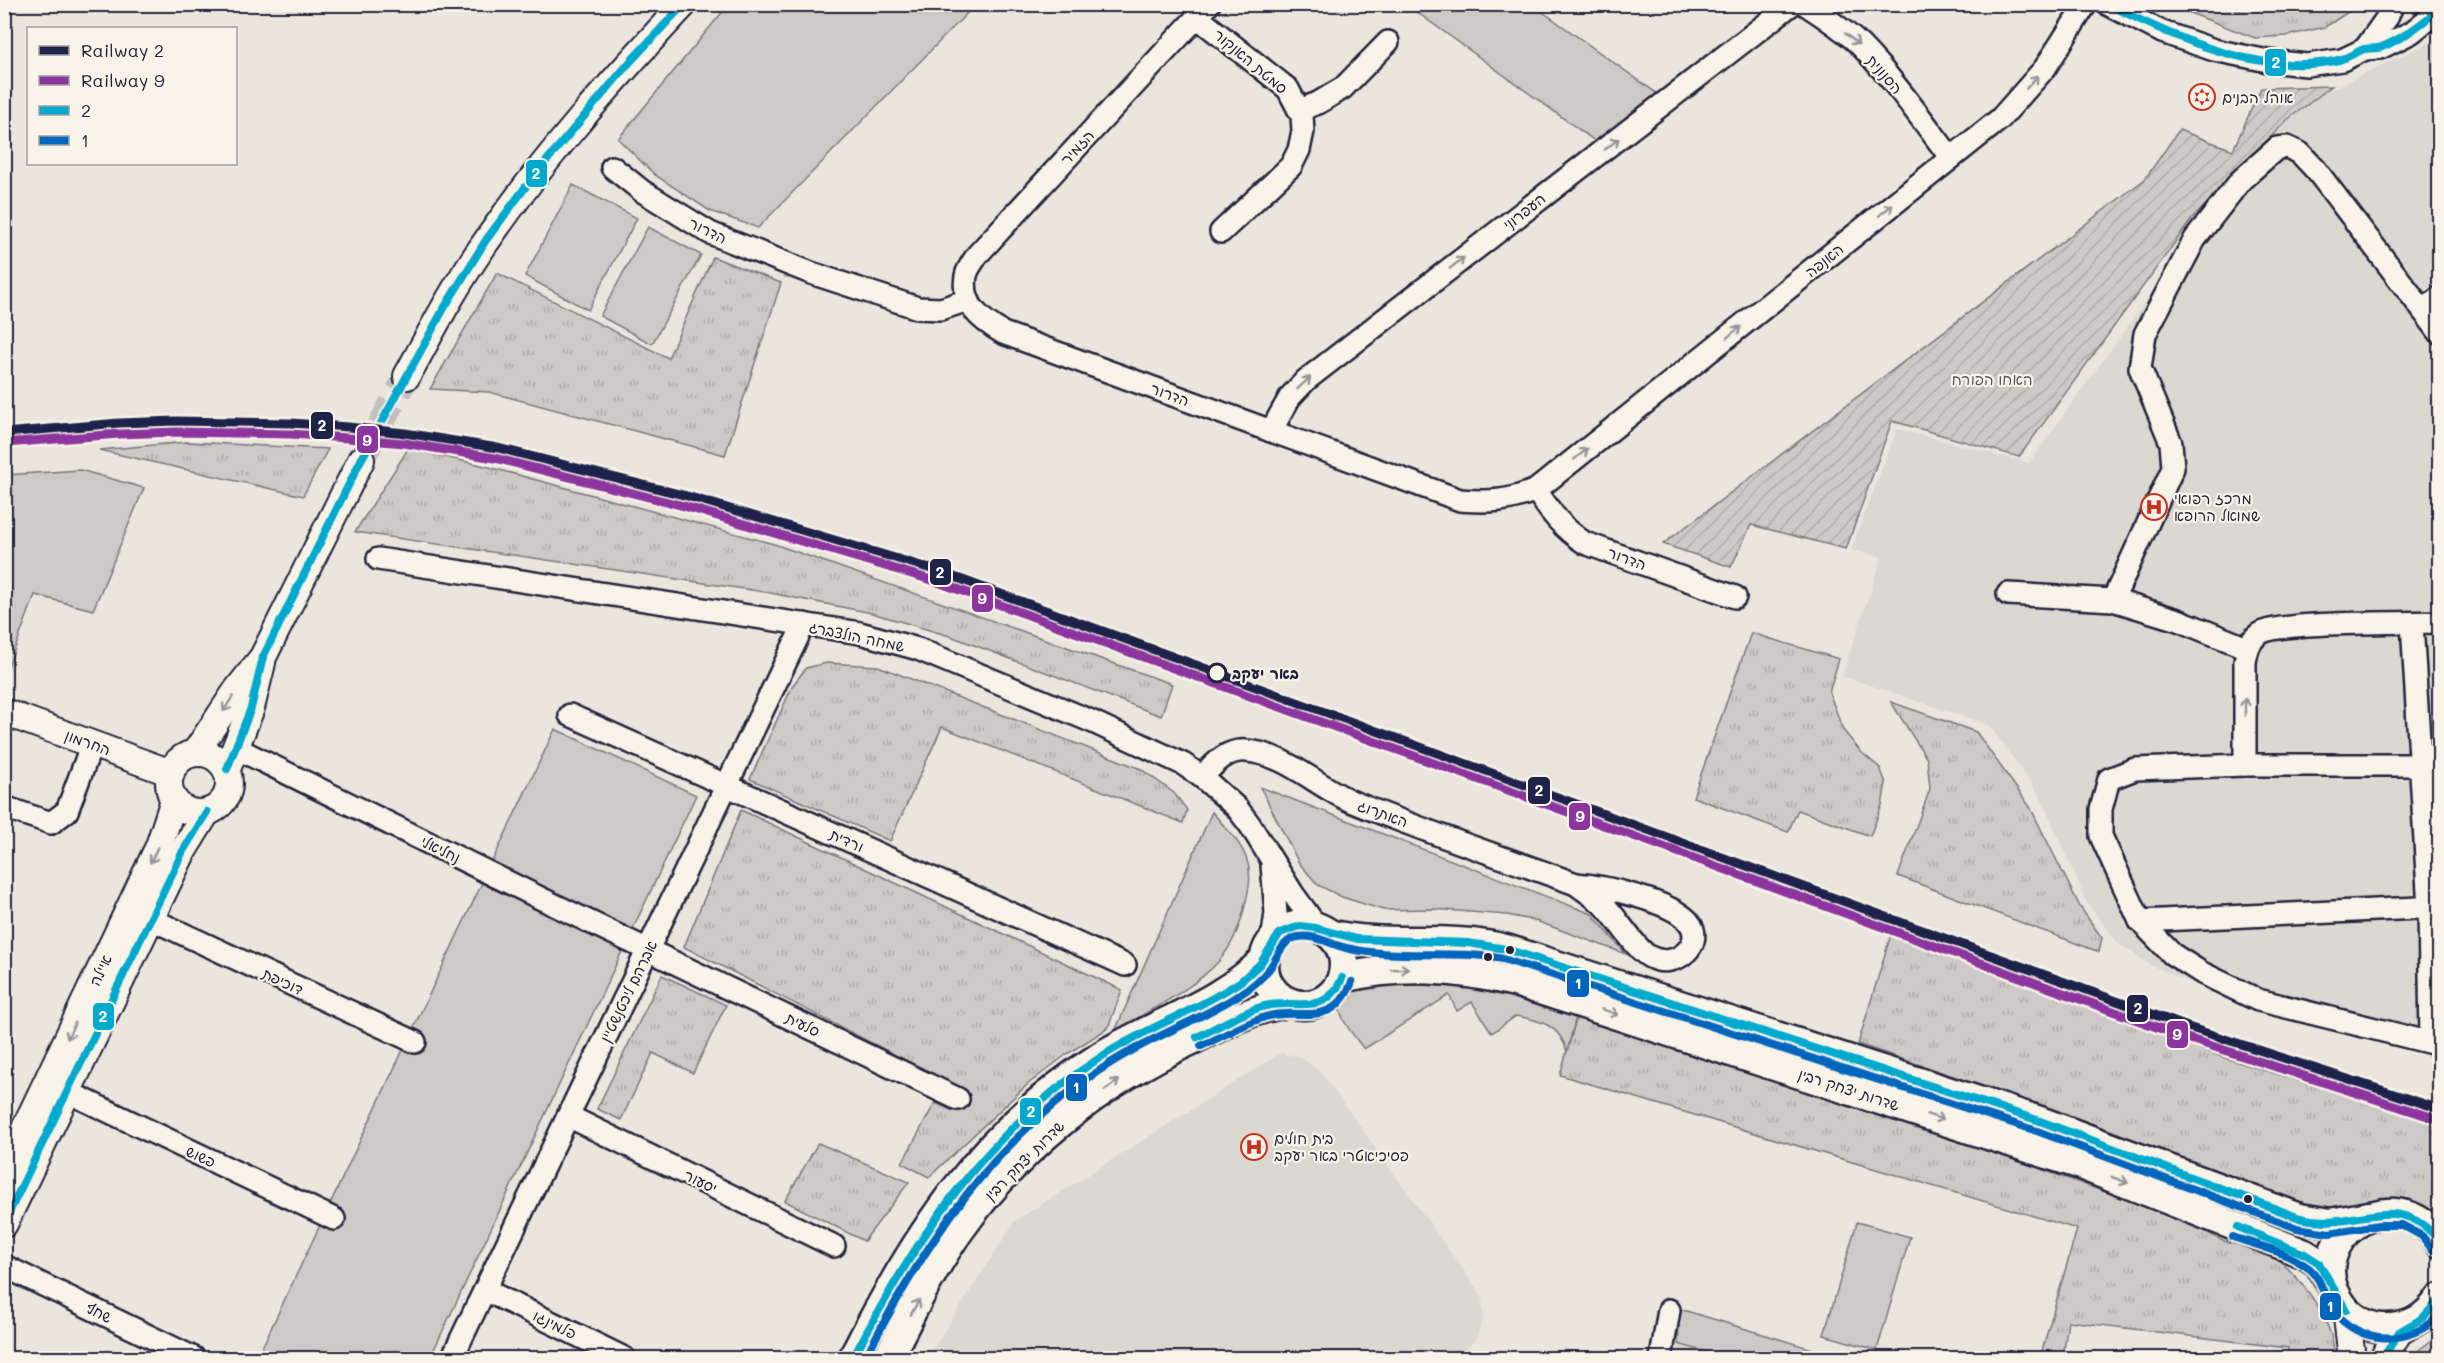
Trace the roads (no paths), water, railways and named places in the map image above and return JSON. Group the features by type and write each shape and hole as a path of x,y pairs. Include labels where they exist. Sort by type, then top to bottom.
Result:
{"main road":[{"path":"1304,925 1323,930 1339,944 1344,957 1345,969 1342,978 1334,992 1324,1000 1306,1005 1292,1003 1277,994 1269,984 1265,972 1268,950 1290,928 1304,925"},
{"name":"שדרות יצחק רבין","path":"1323,930 1374,941 1468,941 1506,949 2040,1121 2300,1218 2331,1222 2384,1212 2400,1213 2416,1219 2438,1239"},
{"name":"שדרות יצחק רבין","path":"853,1359 904,1263 933,1217 986,1152 1011,1127 1054,1089 1101,1056 1151,1027 1218,995 1250,974 1268,950"},
{"name":"שדרות יצחק רבין","path":"1342,978 1387,970 1429,968 1458,970 1515,982 2078,1164 2305,1254 2319,1263 2346,1310"},
{"name":"שדרות יצחק רבין","path":"888,1359 923,1290 959,1231 999,1182 1043,1138 1118,1080 1161,1055 1265,1006 1292,1003"},
{"path":"2331,1284 2332,1254 2338,1241 2351,1227 2368,1216"},
{"path":"2346,1310 2360,1321 2377,1327 2394,1328 2431,1309"}],"street":[{"path":"407,376 443,310 480,250 533,177 629,63 684,4"},
{"name":"העפרוני","path":"1271,431 1290,397 1306,380 1792,4"},
{"name":"הסנונית","path":"1805,4 1860,45 1910,102 1951,158"},
{"name":"האנפה","path":"1536,490 2000,119 2045,68 2086,4"},
{"path":"2107,4 2162,32 2214,50 2268,61 2307,65 2342,60 2365,49 2380,48 2436,20"},
{"path":"2365,49 2386,19 2393,4"},
{"name":"סמטת האנקור","path":"1203,11 1288,89 1302,116 1303,131 1299,150 1291,166 1221,232"},
{"name":"הזמיר","path":"968,300 966,275 978,254 1203,11"},
{"name":"סמטת האנקור","path":"1299,110 1343,88 1388,42"},
{"path":"2113,600 2172,468 2171,443 2140,368 2145,334 2195,239 2241,180 2277,148 2287,147 2300,153 2335,193 2439,333"},
{"name":"הדרור","path":"612,167 642,191 710,233 811,273 918,308 941,309 968,300 983,321 1004,333 1460,500 1492,502 1512,500 1536,490 1554,518 1568,532 1585,543 1735,597"},
{"path":"2423,310 2439,297"},
{"path":"195,753 237,690 263,657 361,460"},
{"name":"שמחה הולצברג","path":"378,559 860,633 918,649 1091,722 1183,764 1202,777 1237,808 1272,861 1323,930"},
{"path":"2008,594 2113,600 2196,626 2247,648"},
{"path":"2246,765 2247,648 2259,633 2292,626 2439,621"},
{"path":"2412,622 2430,766 2435,1044 2258,1000 2202,973 2172,954 2140,921 2101,836 2101,809 2109,779 2135,769 2246,765 2430,766"},
{"name":"אברהם ליכטנשטיין","path":"452,1359 804,624"},
{"path":"230,758 195,753 182,758 171,773 169,782 174,800 189,811 207,812 216,809 228,794 230,758 251,708 263,657"},
{"name":"החרמון","path":"4,712 171,773"},
{"name":"ורדית","path":"570,715 1125,964"},
{"path":"4,807 51,823 67,811 92,744"},
{"name":"האתרוג","path":"1202,777 1225,755 1245,751 1259,753 1286,765 1351,801 1576,884 1595,886 1649,900 1676,912 1689,922 1694,932 1691,946 1682,956 1673,961 1662,962 1650,957 1638,948 1604,905 1576,884"},
{"name":"נחליאלי","path":"230,758 648,950"},
{"name":"איילה","path":"4,1172 12,1138 159,846 174,800"},
{"name":"איילה","path":"4,1224 183,851 207,812"},
{"name":"שמחה הולצברג","path":"1268,950 1276,913 1272,861"},
{"path":"2140,921 2434,908"},
{"name":"דוכיפת","path":"151,919 415,1042"},
{"name":"סלעית","path":"648,950 958,1099"},
{"name":"פשוש","path":"68,1092 334,1219"},
{"name":"יסעור","path":"568,1116 834,1246"},
{"name":"שחף","path":"4,1266 194,1359"},
{"name":"פלמינגו","path":"485,1290 624,1359"},
{"path":"2383,1359 2399,1332 2431,1309"},
{"path":"1661,1359 1669,1310"},
{"path":"2346,1310 2352,1359"}],"tunnel":[{"path":"361,460 407,376"}],"rail line":[{"name":"2","path":"4,433 119,423 176,421 291,423 348,427 405,433 498,448 687,496 938,571 2188,1027 2440,1109"},
{"name":"9","path":"5,443 177,432 291,434 404,443 495,458 684,506 935,581 2184,1037 2437,1119"}],"place":[{"name":"אוהל הבנים","path":"2202,97"},
{"name":"מרכז רפואי שמואל הרופא","path":"2154,507"},
{"name":"באר יעקב","path":"1217,673"},
{"name":"בית חולים פסיכיאטרי באר יעקב","path":"1254,1147"}],"park label":[{"name":"האחו הפורח","path":"1992,379"}]}
